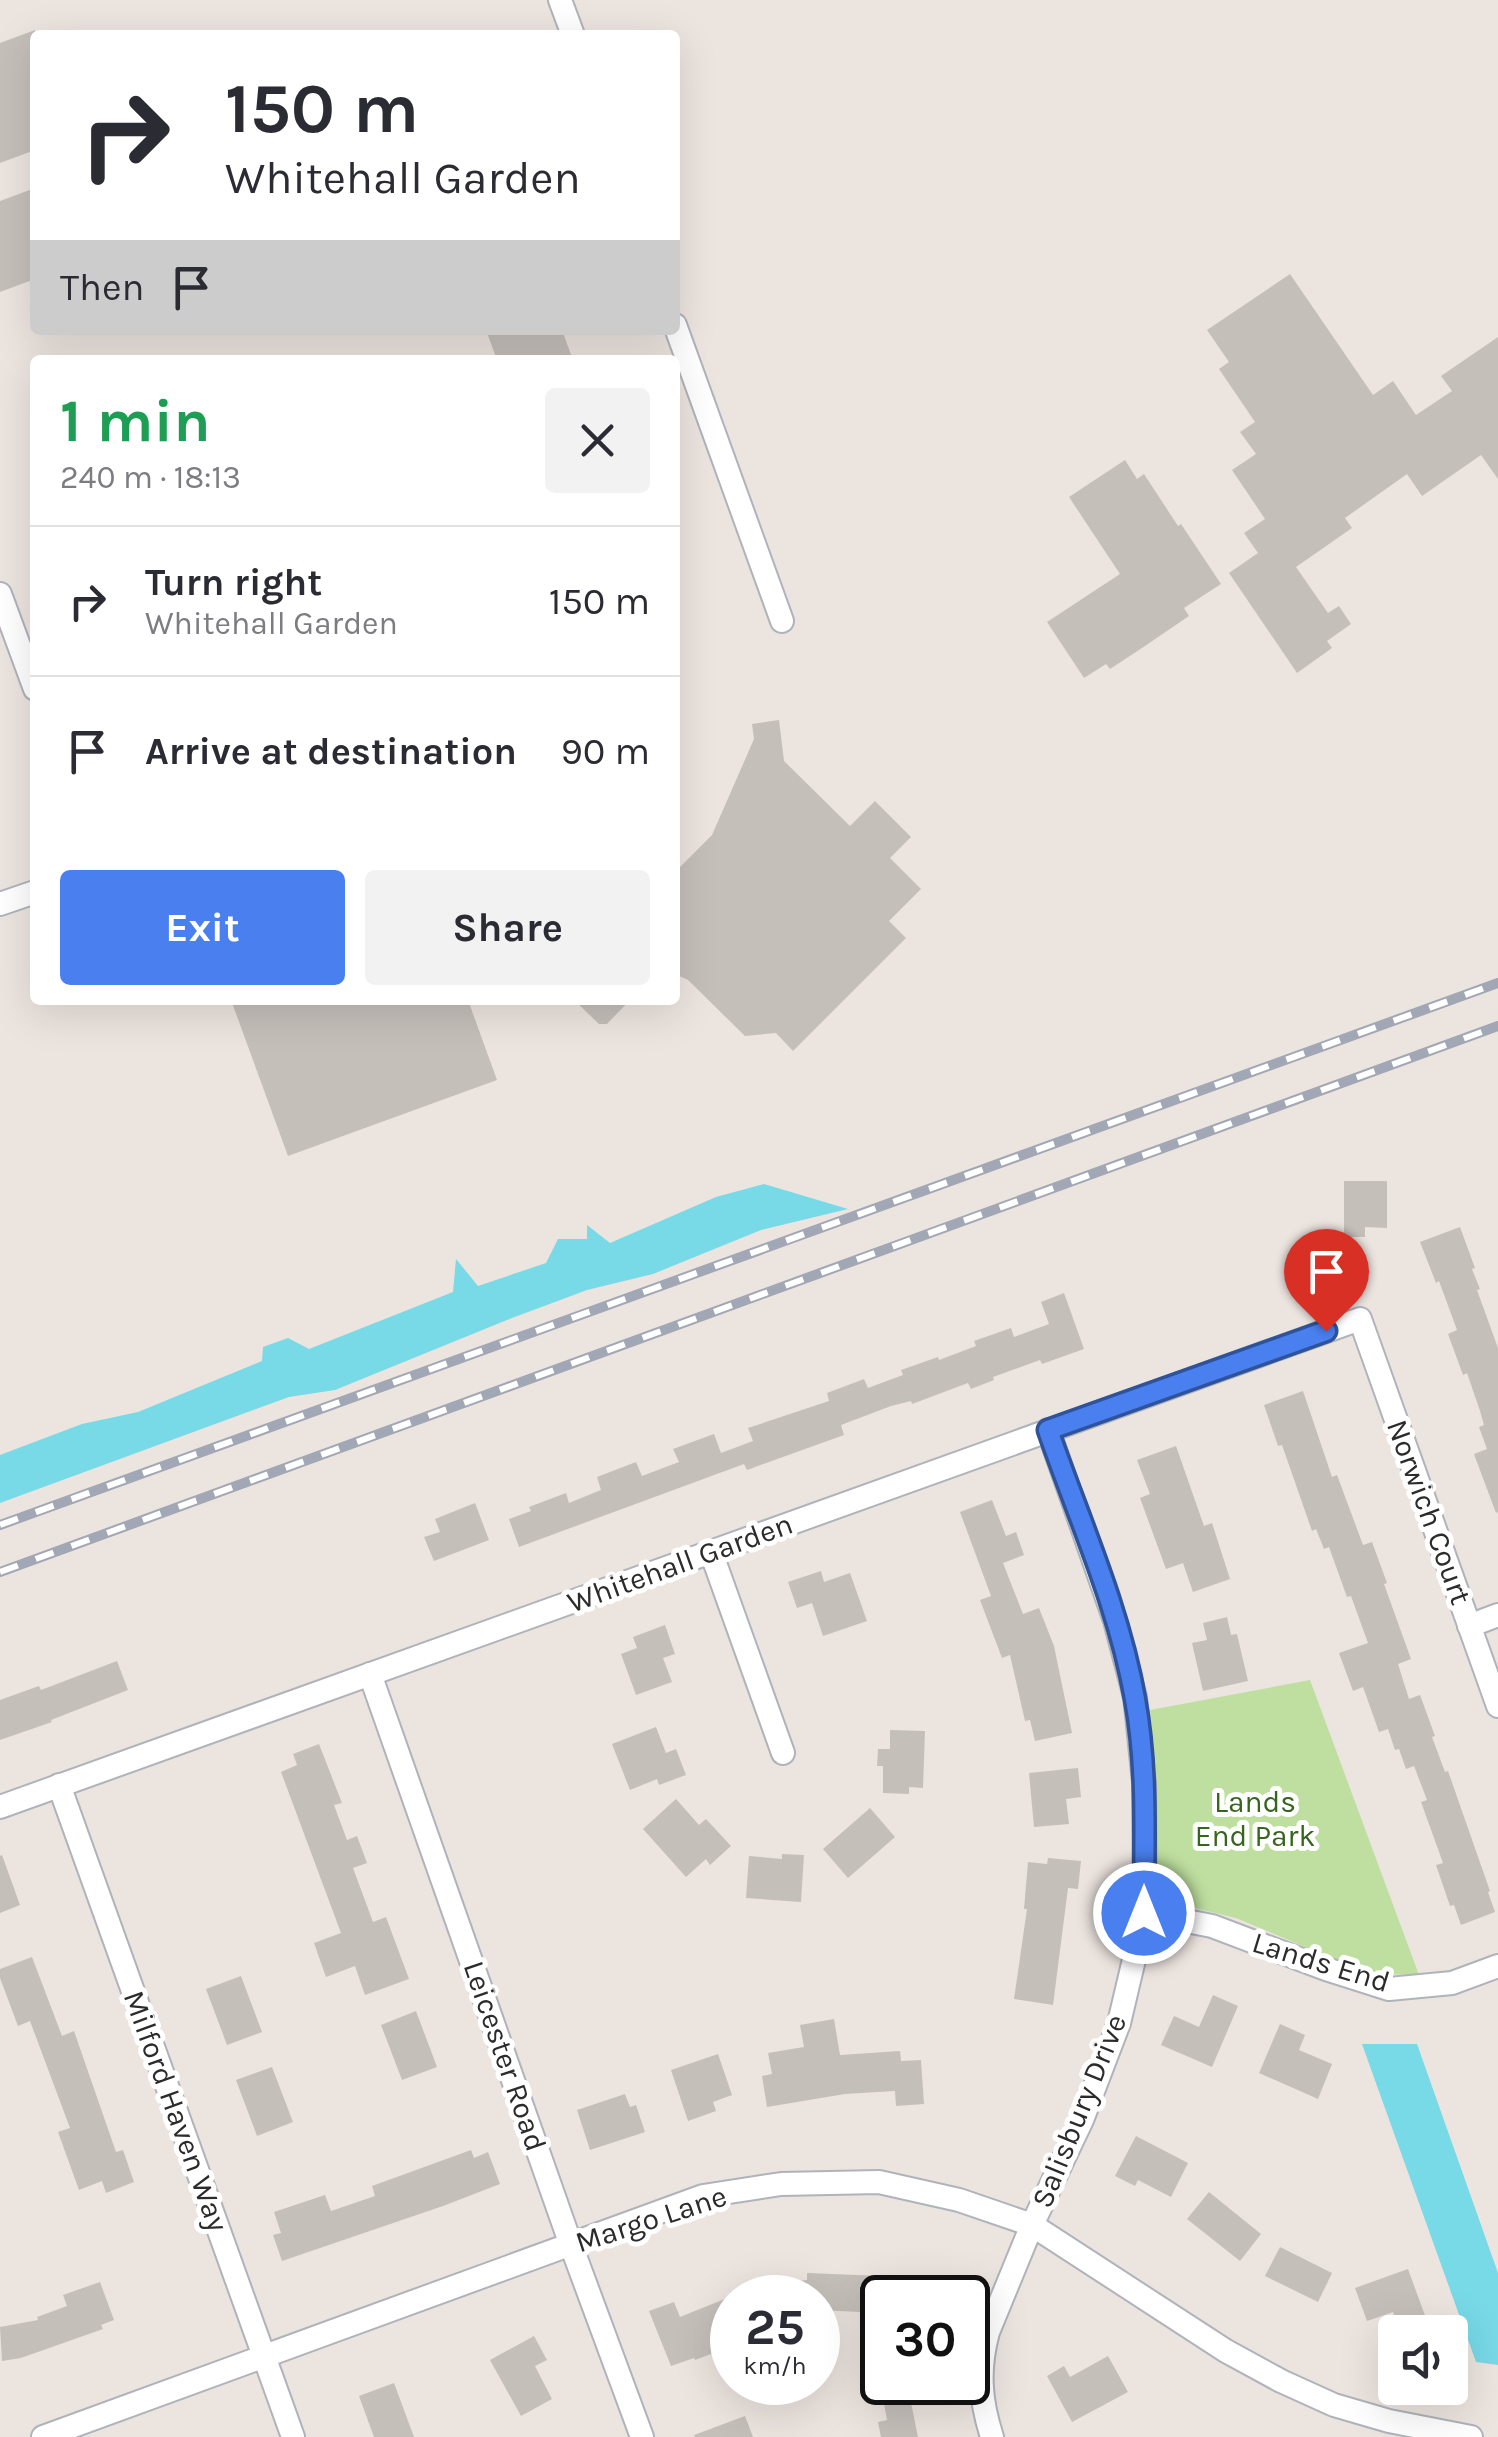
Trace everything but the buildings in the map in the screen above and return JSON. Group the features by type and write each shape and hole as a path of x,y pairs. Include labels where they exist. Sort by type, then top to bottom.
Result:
{"street":[{"path":"560,0 571,30"},
{"path":"679,335 782,620"},
{"path":"0,594 30,675"},
{"path":"0,904 30,894"},
{"name":"Whitehall Garden","path":"0,1807 1360,1319"},
{"name":"Norwich Court","path":"1360,1319 1498,1706"},
{"name":"Salisbury Drive","path":"992,2437 980,2385 983,2350 1032,2224 1082,2120 1118,2023 1144,1913 1144,1782 1135,1697 1116,1620 1048,1430"},
{"path":"711,1552 783,1753"},
{"path":"1470,1626 1498,1616"},
{"name":"Leicester Road","path":"370,1674 642,2437"},
{"name":"Milford Haven Way","path":"59,1786 293,2437"},
{"name":"Lands End","path":"1144,1913 1212,1926 1390,1989 1452,1983 1498,1966"},
{"name":"Margo Lane","path":"43,2437 703,2196 781,2184 879,2182 958,2200 1032,2224 1226,2351 1334,2404 1388,2421 1470,2437"}],"green space":[{"name":"Lands End Park","path":"1310,1680 1419,1975 1381,1974 1336,1960 1236,1918 1157,1899 1156,1771 1150,1710"}],"water":[{"path":"764,1184 848,1209 761,1230 653,1274 587,1290 335,1390 289,1397 0,1503 0,1455 82,1424 138,1412 262,1361 263,1347 288,1338 309,1349 453,1292 456,1259 478,1286 546,1263 558,1239 587,1239 587,1225 610,1243 716,1197"},
{"path":"1362,2044 1417,2044 1498,2273 1498,2365 1476,2362 1468,2340 1468,2315 1459,2315"}],"railway":[{"path":"0,1525 1498,983"},
{"path":"0,1572 1498,1026"}],"route":[{"path":"1144,1913 1144,1782 1135,1697 1116,1620 1048,1430 1326,1331"}]}
